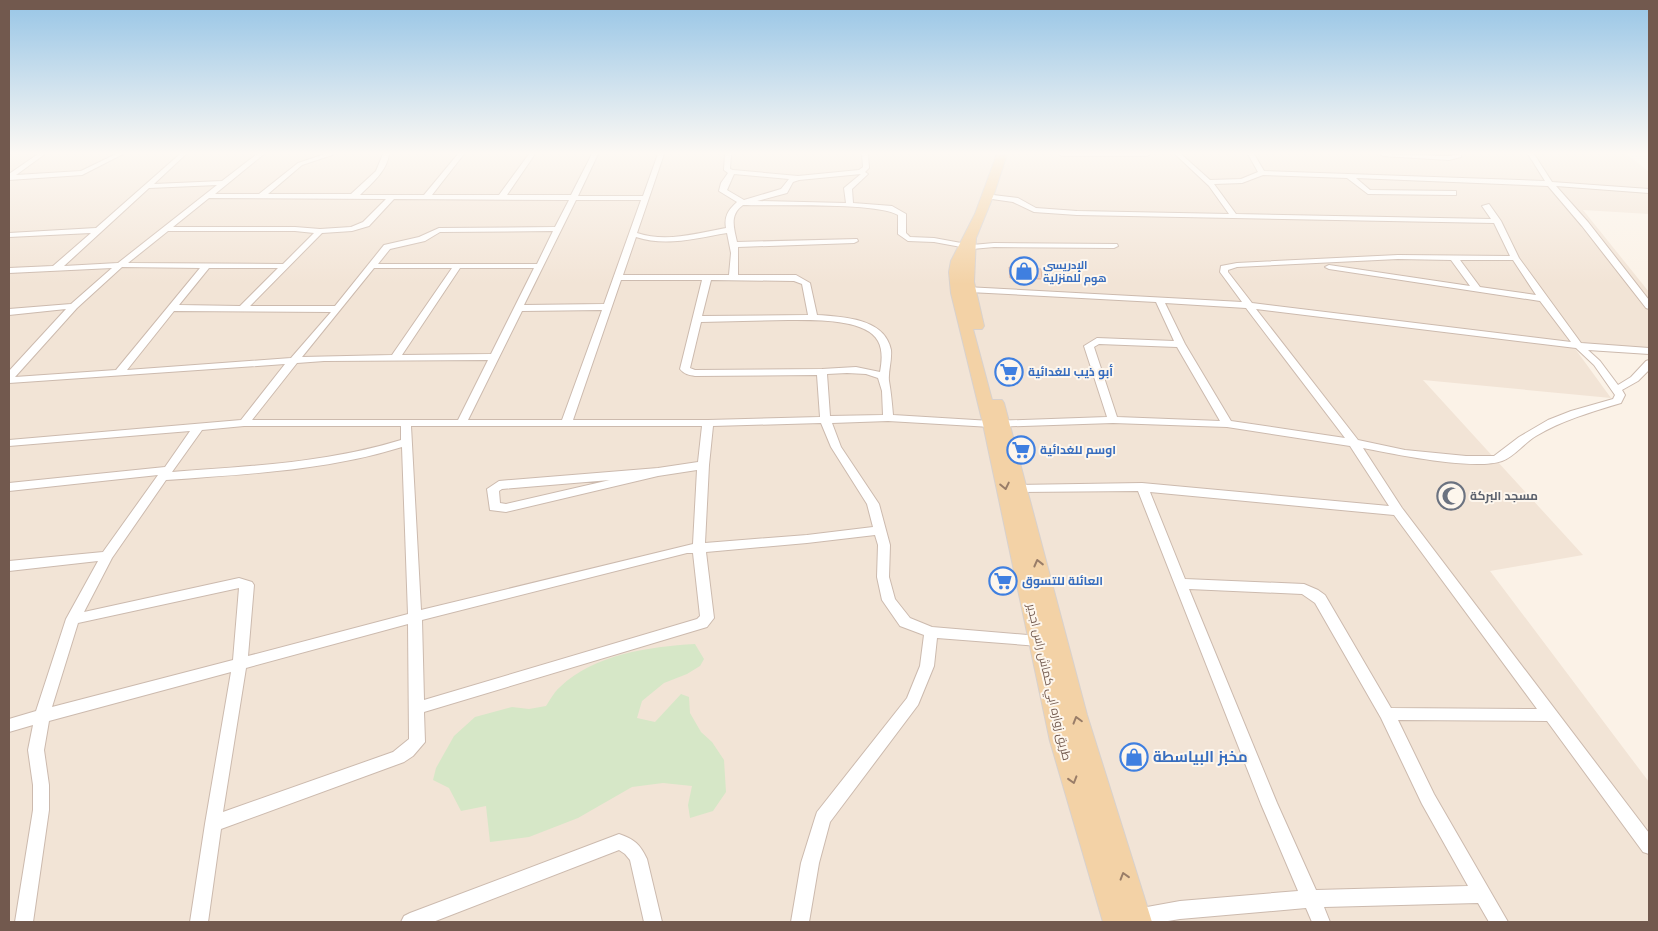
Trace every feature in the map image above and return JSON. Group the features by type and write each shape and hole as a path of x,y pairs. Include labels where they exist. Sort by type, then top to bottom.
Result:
{"main road":[{"path":"987,197 962,266 988,372 997,424 1020,488 1076,715 1138,920"},
{"name":"طريق زواره ابي كماش راس اجدير","path":"962,266 957,293 997,424 1039,641 1061,741 1116,922"}],"street":[{"path":"55,268 133,197"},
{"path":"9,378 74,306 120,265 206,197"},
{"path":"166,229 296,229 320,231 360,227 366,224 392,197"},
{"path":"459,197 646,198 566,424"},
{"path":"734,197 743,203 850,205 892,208 902,214 902,234 908,239 994,245 1114,246"},
{"path":"731,278 734,276 733,245 729,221 732,211 743,203 762,197"},
{"path":"849,197 850,205"},
{"path":"998,197 1015,200 1034,210 1235,217 1496,221"},
{"path":"1220,197 1235,217"},
{"path":"1562,197 1649,306"},
{"path":"461,424 572,198"},
{"path":"9,442 244,423 708,423 888,418 997,424 1113,420 1227,424 1354,443 1405,453 1466,460 1494,460 1501,458 1523,439 1552,422 1617,401 1620,395 1597,363 1578,345 1543,299 1515,258 1486,206"},
{"path":"244,423 390,245 422,239 438,230 557,229"},
{"path":"9,235 97,230"},
{"path":"633,234 651,240 669,240 730,230"},
{"path":"243,308 320,231"},
{"path":"733,245 854,241"},
{"path":"1515,258 1398,256 1237,264 1224,268 1224,272 1354,443 1398,511 1649,846"},
{"path":"1454,258 1478,290"},
{"path":"1300,262 1543,299"},
{"path":"9,271 120,265 284,266"},
{"path":"118,374 206,266"},
{"path":"374,266 539,266"},
{"path":"396,358 458,266"},
{"path":"618,277 796,278 806,283 813,317"},
{"path":"707,279 685,366 689,372 871,371 884,380"},
{"path":"969,289 1248,305 1578,345 1649,351"},
{"path":"1159,300 1180,344 1227,424"},
{"path":"9,312 74,306"},
{"path":"518,308 607,307"},
{"path":"170,308 338,309"},
{"path":"698,319 813,317 858,322 872,329 881,338 888,354 884,380 888,418"},
{"path":"1113,420 1089,346 1096,341 1180,344"},
{"path":"9,378 118,374 324,358 494,357"},
{"path":"1616,389 1627,385 1649,363"},
{"path":"822,372 826,419 836,447 873,504 884,545 883,577 889,600 905,622 931,632 1039,641"},
{"path":"417,708 702,623 707,618 699,547 703,465 708,423"},
{"path":"213,824 398,757 408,751 416,742 415,617 406,424"},
{"path":"24,922 41,810 41,785 36,750 42,716 73,619 107,556 199,426"},
{"path":"9,486 340,460 382,451 406,442"},
{"path":"658,472 506,508 494,507 493,488 499,485 658,472 703,465"},
{"path":"1020,488 1142,487 1398,511"},
{"path":"1142,487 1269,804 1321,922"},
{"path":"9,725 415,617 699,547 807,539 880,530"},
{"path":"9,566 107,556"},
{"path":"73,619 239,583 247,585 240,663 199,922"},
{"path":"1182,584 1304,589 1320,599 1387,714 1428,799 1499,922"},
{"path":"800,922 810,863 823,818 913,701 927,666 931,632"},
{"path":"1387,714 1550,714"},
{"path":"410,922 619,842 628,845 634,850 638,859 654,922"},
{"path":"1116,922 1138,920 1180,910 1310,899 1482,894"}],"shaded area":[{"path":"9,197 1649,197 1649,214 1583,210 1649,292 1649,354 1576,350 1611,398 1423,380 1583,555 1490,571 1649,782 1649,922 9,922"}],"green space":[{"path":"695,644 704,659 700,666 687,674 664,683 642,701 637,718 655,722 681,694 689,697 690,713 701,732 712,742 724,760 726,792 713,811 690,818 688,805 692,786 663,783 632,787 578,818 529,837 490,842 486,806 461,811 449,788 433,780 436,768 454,736 475,717 512,707 529,709 546,706 558,689 574,676 589,667 623,654 659,647"}],"building":[{"name":"الإدريسي هوم للمنزلية","path":"1009,267 1041,269 1042,279 1010,278"}],"place":[{"name":"الإدريسي هوم للمنزلية","path":"1024,271"},
{"name":"أبو ذيب للغدائية","path":"1009,372"},
{"name":"اوسم للغدائية","path":"1021,450"},
{"name":"مسجد البركة","path":"1451,496"},
{"name":"العائلة للتسوق","path":"1003,581"},
{"name":"مخبز البياسطة","path":"1134,757"}]}
